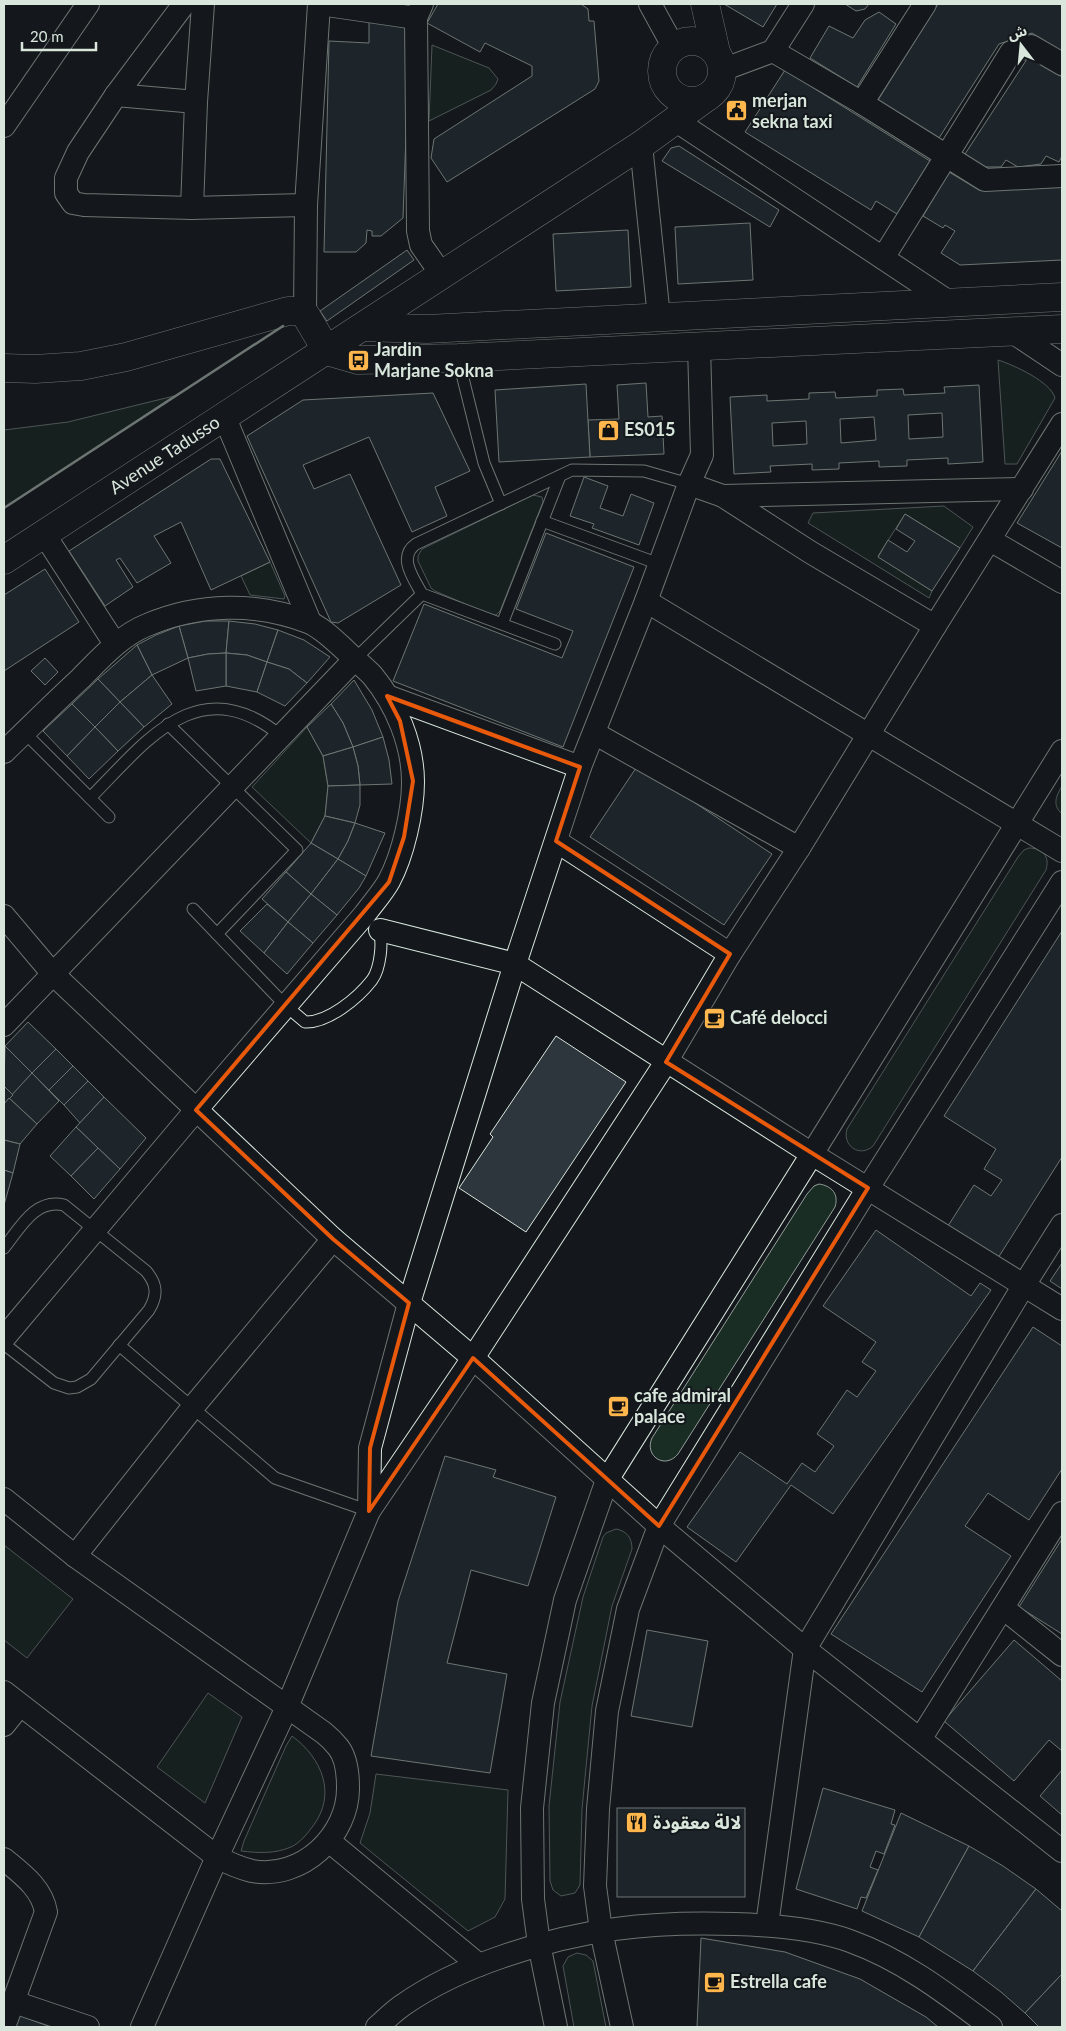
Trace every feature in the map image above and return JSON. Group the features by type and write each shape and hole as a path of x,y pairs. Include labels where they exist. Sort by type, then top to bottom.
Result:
{"street":[{"path":"4,126 88,4"},
{"path":"184,4 116,95 78,152 66,178 66,193 73,203 192,208 306,205"},
{"path":"192,208 196,102 203,4"},
{"path":"442,275 421,246 418,231 419,11 320,4 306,205 305,314 327,351 358,360 458,358 1062,329"},
{"path":"650,4 675,45"},
{"path":"659,317 644,142 660,112 663,82 662,62 666,53 675,45 700,4"},
{"path":"663,82 669,91 687,101 698,101 708,97 716,90 721,80 719,61 705,4"},
{"path":"774,51 803,4"},
{"path":"862,102 925,4"},
{"path":"675,45 691,40 700,41 719,61"},
{"path":"882,258 1011,52 1031,46 1062,64"},
{"path":"719,61 774,51 862,102 985,180 1062,176"},
{"path":"116,95 196,102"},
{"name":"Avenue Tadusso","path":"4,560 327,351 644,142 708,97"},
{"path":"676,120 949,302"},
{"path":"364,326 427,329 1062,297"},
{"path":"4,368 35,369 81,366 126,357 288,311 297,311 305,314"},
{"path":"1011,332 1062,365"},
{"path":"369,1511 370,1448 409,1303 515,964 580,767 646,601 689,484 702,455 699,346"},
{"path":"225,418 310,622"},
{"path":"142,2027 217,1857 287,1707 369,1511 473,1358 666,1062 730,954 799,848 1062,424"},
{"path":"689,484 723,496 810,552 935,626"},
{"path":"723,496 1022,488"},
{"path":"44,534 116,644"},
{"path":"990,540 1062,582"},
{"path":"646,601 1062,851"},
{"path":"4,752 116,644 145,625 180,613 225,607 264,609 310,622 336,641 371,675 387,696 400,721 408,747 413,781 412,803 396,865 372,922 286,1006 4,1338"},
{"path":"4,1025 355,659"},
{"path":"387,696 580,767"},
{"path":"594,733 799,848"},
{"path":"556,2027 532,1899 532,1808 543,1703 565,1600 607,1480 1062,751"},
{"path":"556,841 730,954"},
{"path":"622,2027 601,1931 595,1886 598,1809 607,1711 628,1610 658,1526 868,1188 1062,882"},
{"path":"4,916 53,974 333,1239 473,1358 658,1526 805,1649 921,1738 1062,1851"},
{"path":"372,922 515,964 666,1062 1062,1309"},
{"path":"767,1925 805,1649 1062,1225"},
{"path":"76,1556 193,1407 333,1239"},
{"path":"4,1499 76,1556 324,1733 339,1747 348,1772 348,1798 341,1823 329,1841 306,1861 280,1870 254,1871 228,1864 217,1857 12,1698 4,1725"},
{"path":"921,1738 1062,1514"},
{"path":"1003,1608 1062,1655"},
{"path":"329,1841 479,1965"},
{"path":"4,1859 38,1891 44,1902 46,1912 4,2027"},
{"path":"377,2027 401,2006 425,1990 479,1965 539,1944 638,1925 709,1923 767,1925 849,1940 896,1961 950,1996 991,2027"},
{"path":"14,2002 88,2027"}],"lane":[{"path":"458,358 484,463 501,504"},
{"path":"555,644 422,594 406,561 408,551 411,547 572,470 644,471 689,484"},
{"path":"502,624 560,476"},
{"path":"542,521 659,564"},
{"path":"355,659 422,594"},
{"path":"90,798 150,738 168,724 186,715 200,711 228,710 255,717 281,736"},
{"path":"168,724 297,850 217,934"},
{"path":"24,732 109,817"},
{"path":"193,910 286,1006 305,1022 313,1023 345,1006 373,979 380,959 372,922"},
{"path":"4,1248 39,1207 47,1204 64,1205 146,1271 155,1285 153,1302 91,1379 77,1387 69,1388 54,1383 4,1344"},
{"path":"119,1345 275,1478 369,1511"}],"highlighted area":[{"path":"387,696 580,767 556,841 730,954 666,1062 868,1188 659,1526 473,1358 369,1511 370,1448 409,1303 333,1239 196,1110 389,882 404,837 413,781 400,721"}],"green space":[{"path":"432,45 489,68 498,79 491,90 429,121"},
{"path":"998,360 1022,370 1039,380 1047,386 1055,398 1017,464 1005,464"},
{"path":"174,396 4,508 4,430 68,422"},
{"path":"533,495 542,497 543,502 500,611 496,615 491,615 431,588 418,561 418,556 422,549"},
{"path":"944,506 973,527 960,548 905,514 878,556 932,591 929,598 808,523 813,513"},
{"path":"270,562 285,596 284,599 250,595 241,576"},
{"path":"307,727 323,756 328,786 325,816 311,843 252,787"},
{"path":"1062,786 1062,814 1057,807 1056,800"},
{"path":"1034,848 1044,854 1047,861 1046,870 873,1146 863,1151 853,1148 847,1141 847,1129 1018,857 1024,850"},
{"path":"819,1184 833,1191 836,1198 835,1207 678,1454 673,1459 667,1461 657,1459 651,1450 652,1438 807,1194 814,1186"},
{"path":"616,1529 623,1531 628,1536 632,1549 612,1606 592,1706 582,1809 580,1885 575,1893 561,1896 553,1890 550,1881 549,1806 560,1702 583,1597 603,1537 606,1533"},
{"path":"4,1545 73,1599 27,1658 4,1640"},
{"path":"208,1693 242,1717 205,1803 157,1767"},
{"path":"292,1736 311,1755 323,1777 325,1789 324,1802 320,1814 306,1835 291,1847 279,1851 241,1851 286,1746"},
{"path":"376,1774 508,1790 505,1899 495,1917 468,1931 360,1843 370,1813"},
{"path":"577,1953 586,1955 593,1961 606,2027 574,2027 563,1966 568,1957"}],"building":[{"path":"438,4 581,4 588,9 589,21 594,21 599,81 595,89 447,182 431,158 434,139 532,76 532,66 485,43 480,52 427,23"},
{"path":"724,4 777,4 763,27"},
{"path":"845,4 869,4 865,9 856,11"},
{"path":"938,4 1062,4 1062,52 1032,33 999,44 939,138 878,100"},
{"path":"879,12 896,24 857,87 810,58 829,26 853,38 865,20"},
{"path":"369,21 410,23 403,218 381,236 372,236 372,231 367,230 366,243 356,252 324,252 329,41 369,43"},
{"path":"1029,56 1062,77 1062,156 1059,162 1046,156 1041,164 1018,167 1006,160 1001,167 985,167 965,154"},
{"path":"785,70 930,161 897,214 876,201 871,210 745,132"},
{"path":"679,146 779,210 770,227 662,161 671,148"},
{"path":"949,172 979,190 1062,187 1062,260 960,265 941,253 955,231 945,225 943,228 923,216"},
{"path":"750,223 753,280 678,284 675,227"},
{"path":"628,230 631,287 556,291 553,234"},
{"path":"407,250 414,260 327,321 320,311"},
{"path":"646,383 648,417 662,416 664,454 590,457 588,420 619,419 617,385"},
{"path":"586,384 590,457 499,462 495,390"},
{"path":"979,385 983,462 948,464 948,458 907,460 907,466 879,467 879,461 839,463 839,469 812,470 812,464 770,466 771,472 734,474 730,397 767,395 767,401 809,399 809,393 835,392 836,398 877,396 877,390 903,389 904,395 945,393 944,387","holes":["942,413 943,437 909,439 908,415","874,417 876,440 841,443 840,419","806,421 807,444 773,446 772,423"]},
{"path":"433,393 470,471 435,487 447,516 412,532 369,437 303,465 314,489 350,474 401,585 338,623 331,622 247,436 303,400"},
{"path":"1062,451 1062,548 1017,523"},
{"path":"211,459 220,459 270,562 211,590 181,522 154,536 171,563 137,583 120,558 116,560 133,587 105,606 69,551"},
{"path":"584,477 608,486 600,508 623,516 631,494 654,503 639,545 592,528 594,524 570,516"},
{"path":"905,514 960,548 932,591 878,557 888,540 907,552 915,541 896,529"},
{"path":"546,533 634,567 563,747 393,681 424,604 562,658 573,631 516,609"},
{"path":"45,569 79,622 4,671 4,595"},
{"path":"205,621 229,621 226,653 188,658 179,626"},
{"path":"229,621 255,624 278,630 267,662 247,655 226,653"},
{"path":"179,626 188,658 152,675 137,645"},
{"path":"278,630 304,640 330,657 307,683 289,669 267,662"},
{"path":"137,645 152,675 120,702 98,679"},
{"path":"226,653 247,655 267,662 257,692 226,686"},
{"path":"226,653 226,686 196,691 188,658"},
{"path":"45,658 58,672 45,685 31,671"},
{"path":"267,662 289,669 307,683 285,706 257,692"},
{"path":"152,675 172,704 144,727 120,702"},
{"path":"98,679 120,702 95,727 72,704"},
{"path":"354,680 372,710 383,737 353,747 343,723 331,704"},
{"path":"120,702 144,727 118,751 95,727"},
{"path":"72,704 95,727 67,756 43,731"},
{"path":"331,704 343,723 353,747 323,756 307,727"},
{"path":"95,727 118,751 89,779 67,756"},
{"path":"383,737 389,760 392,784 360,785 353,747"},
{"path":"353,747 360,785 328,786 323,756"},
{"path":"638,765 772,854 724,925 590,837"},
{"path":"360,785 360,805 355,823 325,816 328,786"},
{"path":"325,816 355,823 338,859 311,843"},
{"path":"355,823 385,833 366,876 338,859"},
{"path":"311,843 338,859 311,894 286,872"},
{"path":"338,859 366,876 359,888 337,915 311,894"},
{"path":"286,872 311,894 288,922 262,899"},
{"path":"311,894 337,915 313,943 288,922"},
{"path":"267,904 288,922 264,953 240,931"},
{"path":"288,922 313,943 287,974 264,953"},
{"path":"1062,931 1062,1157 998,1258 948,1226 974,1185 991,1196 1002,1180 984,1169 996,1149 944,1116"},
{"path":"28,1022 56,1049 32,1073 5,1046"},
{"path":"556,1036 626,1082 526,1232 459,1188 493,1137 490,1134"},
{"path":"5,1046 32,1073 13,1095 4,1086"},
{"path":"56,1049 73,1066 49,1090 32,1073"},
{"path":"73,1066 88,1081 64,1105 49,1090"},
{"path":"32,1073 59,1101 37,1124 9,1098"},
{"path":"88,1081 104,1097 80,1123 64,1105"},
{"path":"4,1086 13,1095 4,1104"},
{"path":"104,1097 146,1138 120,1169 76,1127"},
{"path":"9,1098 37,1124 20,1144 4,1140 4,1104"},
{"path":"76,1127 98,1148 71,1176 50,1156"},
{"path":"4,1140 20,1144 13,1173 4,1170"},
{"path":"98,1148 120,1169 94,1199 71,1176"},
{"path":"4,1170 13,1173 4,1205"},
{"path":"876,1230 971,1296 980,1283 991,1290 833,1514 791,1485 736,1562 687,1527 740,1452 787,1484 802,1463 815,1472 834,1446 817,1434 847,1390 857,1397 876,1371 862,1362 876,1342 823,1306"},
{"path":"1062,1263 1062,1289 1050,1281"},
{"path":"1033,1327 1062,1346 1062,1469 1029,1520 988,1493 965,1526 1011,1556 922,1692 831,1634"},
{"path":"445,1456 496,1470 493,1477 556,1497 528,1586 471,1570 447,1663 507,1674 490,1773 371,1756 398,1601"},
{"path":"1062,1539 1062,1634 1019,1607"},
{"path":"647,1630 708,1641 692,1727 631,1716"},
{"path":"1014,1640 1062,1681 1062,1751 1049,1740 1014,1781 944,1721"},
{"path":"1062,1770 1062,1815 1040,1796"},
{"path":"823,1788 895,1810 891,1824 895,1825 884,1854 876,1851 870,1867 878,1870 866,1898 861,1897 857,1909 796,1889"},
{"path":"617,1808 745,1808 745,1897 617,1897"},
{"path":"901,1813 969,1846 919,1937 862,1911"},
{"path":"969,1846 1003,1866 1036,1889 973,1971 919,1937"},
{"path":"1036,1889 1062,1911 1062,1974 1025,2013 973,1971"},
{"path":"701,1938 785,1952 860,1979 926,2017 938,2027 697,2027"},
{"path":"1062,1974 1062,2027 1039,2027 1025,2013"},
{"path":"18,2015 51,2027 13,2027"}],"wall":[{"path":"4,508 283,326"}],"place":[{"name":"merjan sekna taxi","path":"736,111"},
{"name":"Jardin Marjane Sokna","path":"358,360"},
{"name":"ES015","path":"608,430"},
{"name":"Café delocci","path":"714,1018"},
{"name":"cafe admiral palace","path":"618,1406"},
{"name":"لالة معقودة","path":"637,1823"},
{"name":"Estrella cafe","path":"714,1982"}]}
